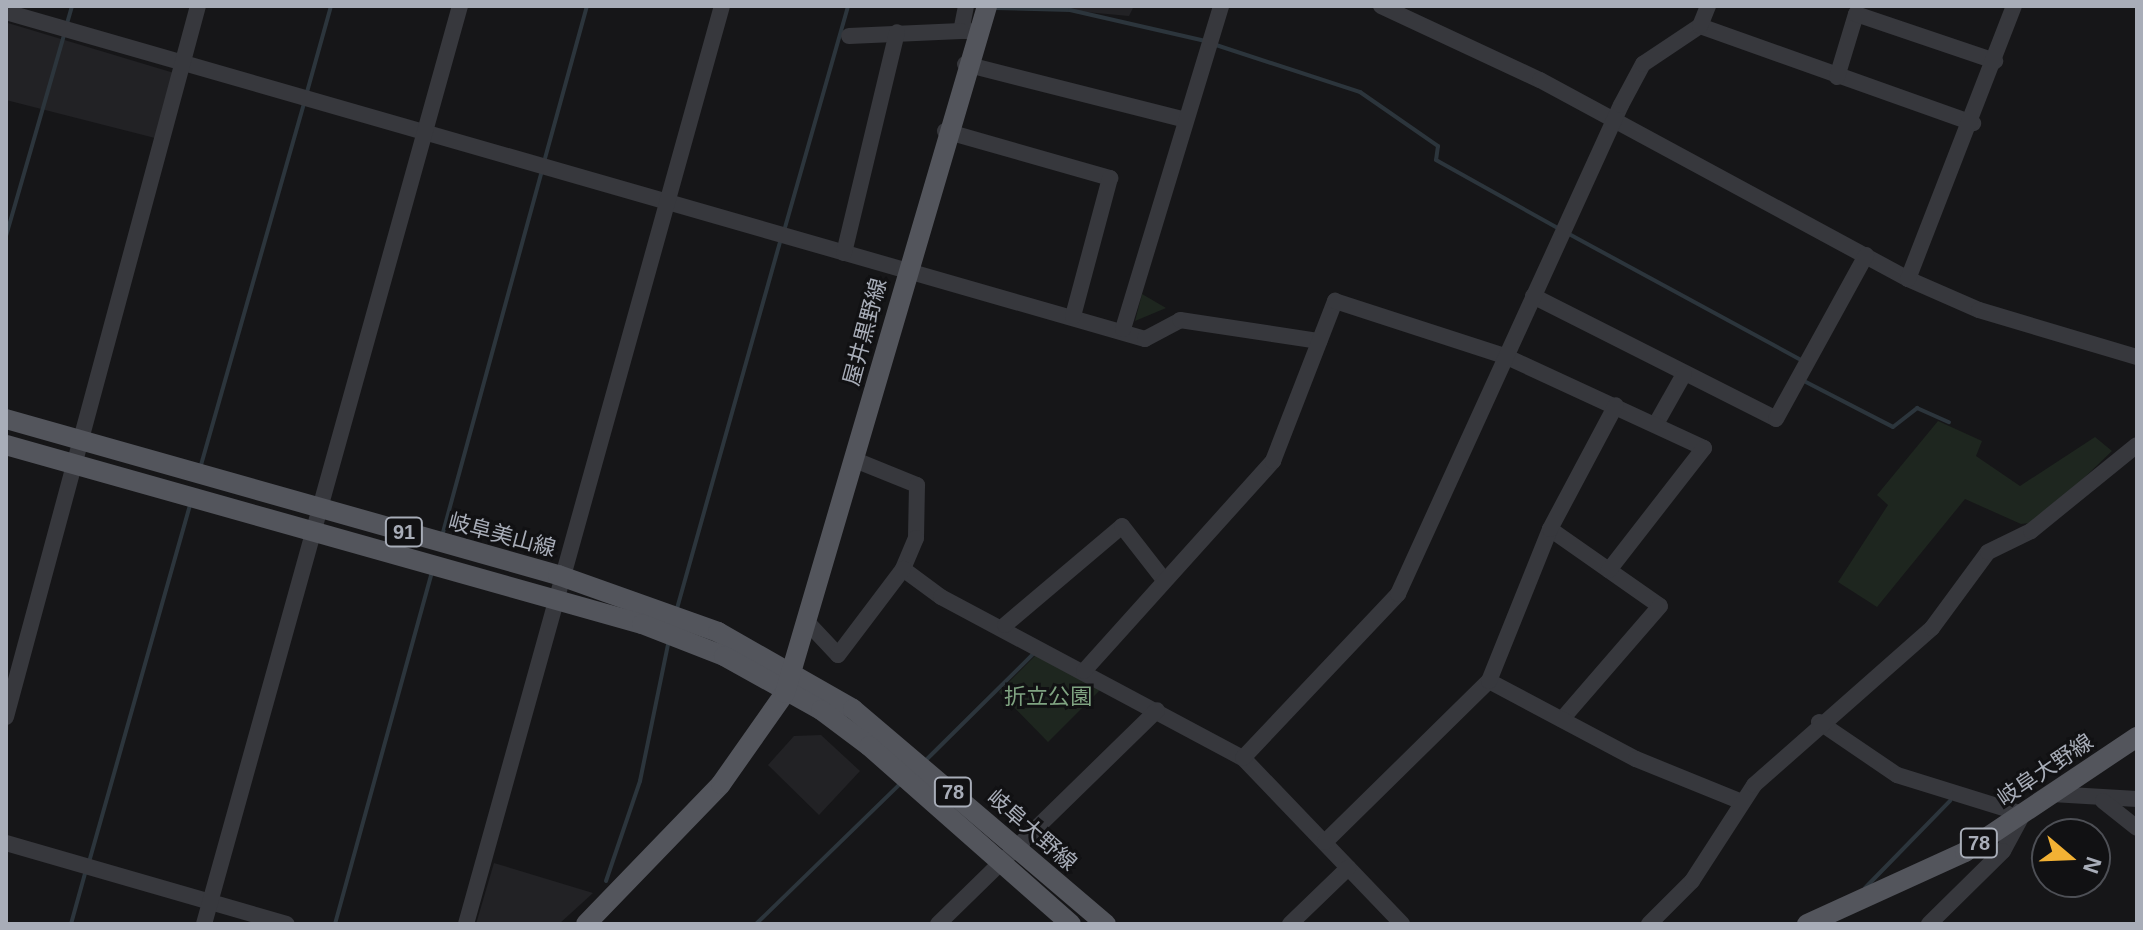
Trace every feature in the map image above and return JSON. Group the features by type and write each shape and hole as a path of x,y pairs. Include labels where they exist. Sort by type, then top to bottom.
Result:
{"main road":[{"name":"屋井黒野線","path":"791,672 855,460 965,64 970,31 987,6"},
{"name":"岐阜美山線","path":"6,419 558,575 675,614 791,672"},
{"name":"岐阜美山線","path":"6,445 552,598 724,656 785,693"},
{"path":"586,924 721,784 785,693 791,672"},
{"name":"岐阜大野線","path":"791,672 895,741 1008,854 1071,924"},
{"name":"岐阜大野線","path":"785,693 857,737 1008,854 1106,924"},
{"name":"岐阜大野線","path":"1807,924 1965,852 2137,737"}],"street":[{"path":"6,717 198,6"},
{"path":"204,924 460,6"},
{"path":"466,924 558,575 671,201 722,6"},
{"path":"849,36 970,31 966,6"},
{"path":"1123,329 1182,119 1221,6"},
{"path":"1381,6 1540,80 1612,123 1908,279 1979,310 2137,357"},
{"path":"1243,758 1398,594 1612,123 1643,64 1700,26 1708,6"},
{"path":"1908,279 1973,123 2014,6"},
{"path":"6,12 425,130 844,253 1123,329 1145,339 1180,320 1319,341"},
{"path":"1837,77 1856,14 1995,61"},
{"path":"1700,26 1973,123"},
{"path":"844,253 897,32"},
{"path":"965,64 1182,119"},
{"path":"945,131 1110,178 1073,316"},
{"path":"1533,296 1776,419 1866,255"},
{"path":"1084,671 1273,461 1335,301 1507,357 1657,422 1704,448 1609,570"},
{"path":"1657,422 1684,374"},
{"path":"1325,842 1489,681 1550,529 1616,405"},
{"path":"1649,924 1692,881 1742,802 1819,722 1932,628 1988,552 2031,531 2137,445"},
{"path":"807,622 838,655 903,569 916,538 917,485 855,460"},
{"path":"1005,625 1122,526 1164,580"},
{"path":"1550,529 1660,606 1562,719"},
{"path":"903,569 941,597 1005,625 1243,758 1402,924"},
{"path":"1489,681 1682,781 1742,802"},
{"path":"938,924 1157,710"},
{"path":"1819,722 1897,775 2023,814 2003,851 1929,924"},
{"path":"2052,794 2103,801 2137,799"},
{"path":"2103,801 2137,828"},
{"path":"6,843 287,924"},
{"path":"1290,924 1348,868"}],"shaded area":[{"path":"1020,6 1134,6 1129,16"},
{"path":"8,23 174,73 155,138 6,100"},
{"path":"821,735 860,771 819,815 768,765 794,736"},
{"path":"494,863 593,893 559,924 476,924"}],"green space":[{"path":"1142,294 1166,308 1135,321"},
{"path":"1938,421 1982,441 1976,456 2020,486 2095,437 2112,451 2038,522 2021,524 1965,499 1877,607 1838,582 1888,505 1877,495"},
{"name":"折立公園","path":"1037,654 1100,690 1048,742 999,692"}],"waterway":[{"path":"66,27 72,6"},
{"path":"307,92 331,6"},
{"path":"544,162 587,6"},
{"path":"784,231 848,6"},
{"path":"995,8 1070,10 1205,41"},
{"path":"6,236 64,35"},
{"path":"1213,44 1360,92 1438,146 1436,160 1561,230"},
{"path":"201,465 305,101"},
{"path":"442,536 542,170"},
{"path":"1569,234 1803,361"},
{"path":"676,612 781,239"},
{"path":"1804,381 1893,427 1917,408 1949,422"},
{"path":"89,862 190,505"},
{"path":"335,924 432,572"},
{"path":"606,881 640,781 669,640"},
{"path":"924,762 1033,654"},
{"path":"756,924 900,784"},
{"path":"1865,888 1950,801"},
{"path":"71,924 86,870"}]}
